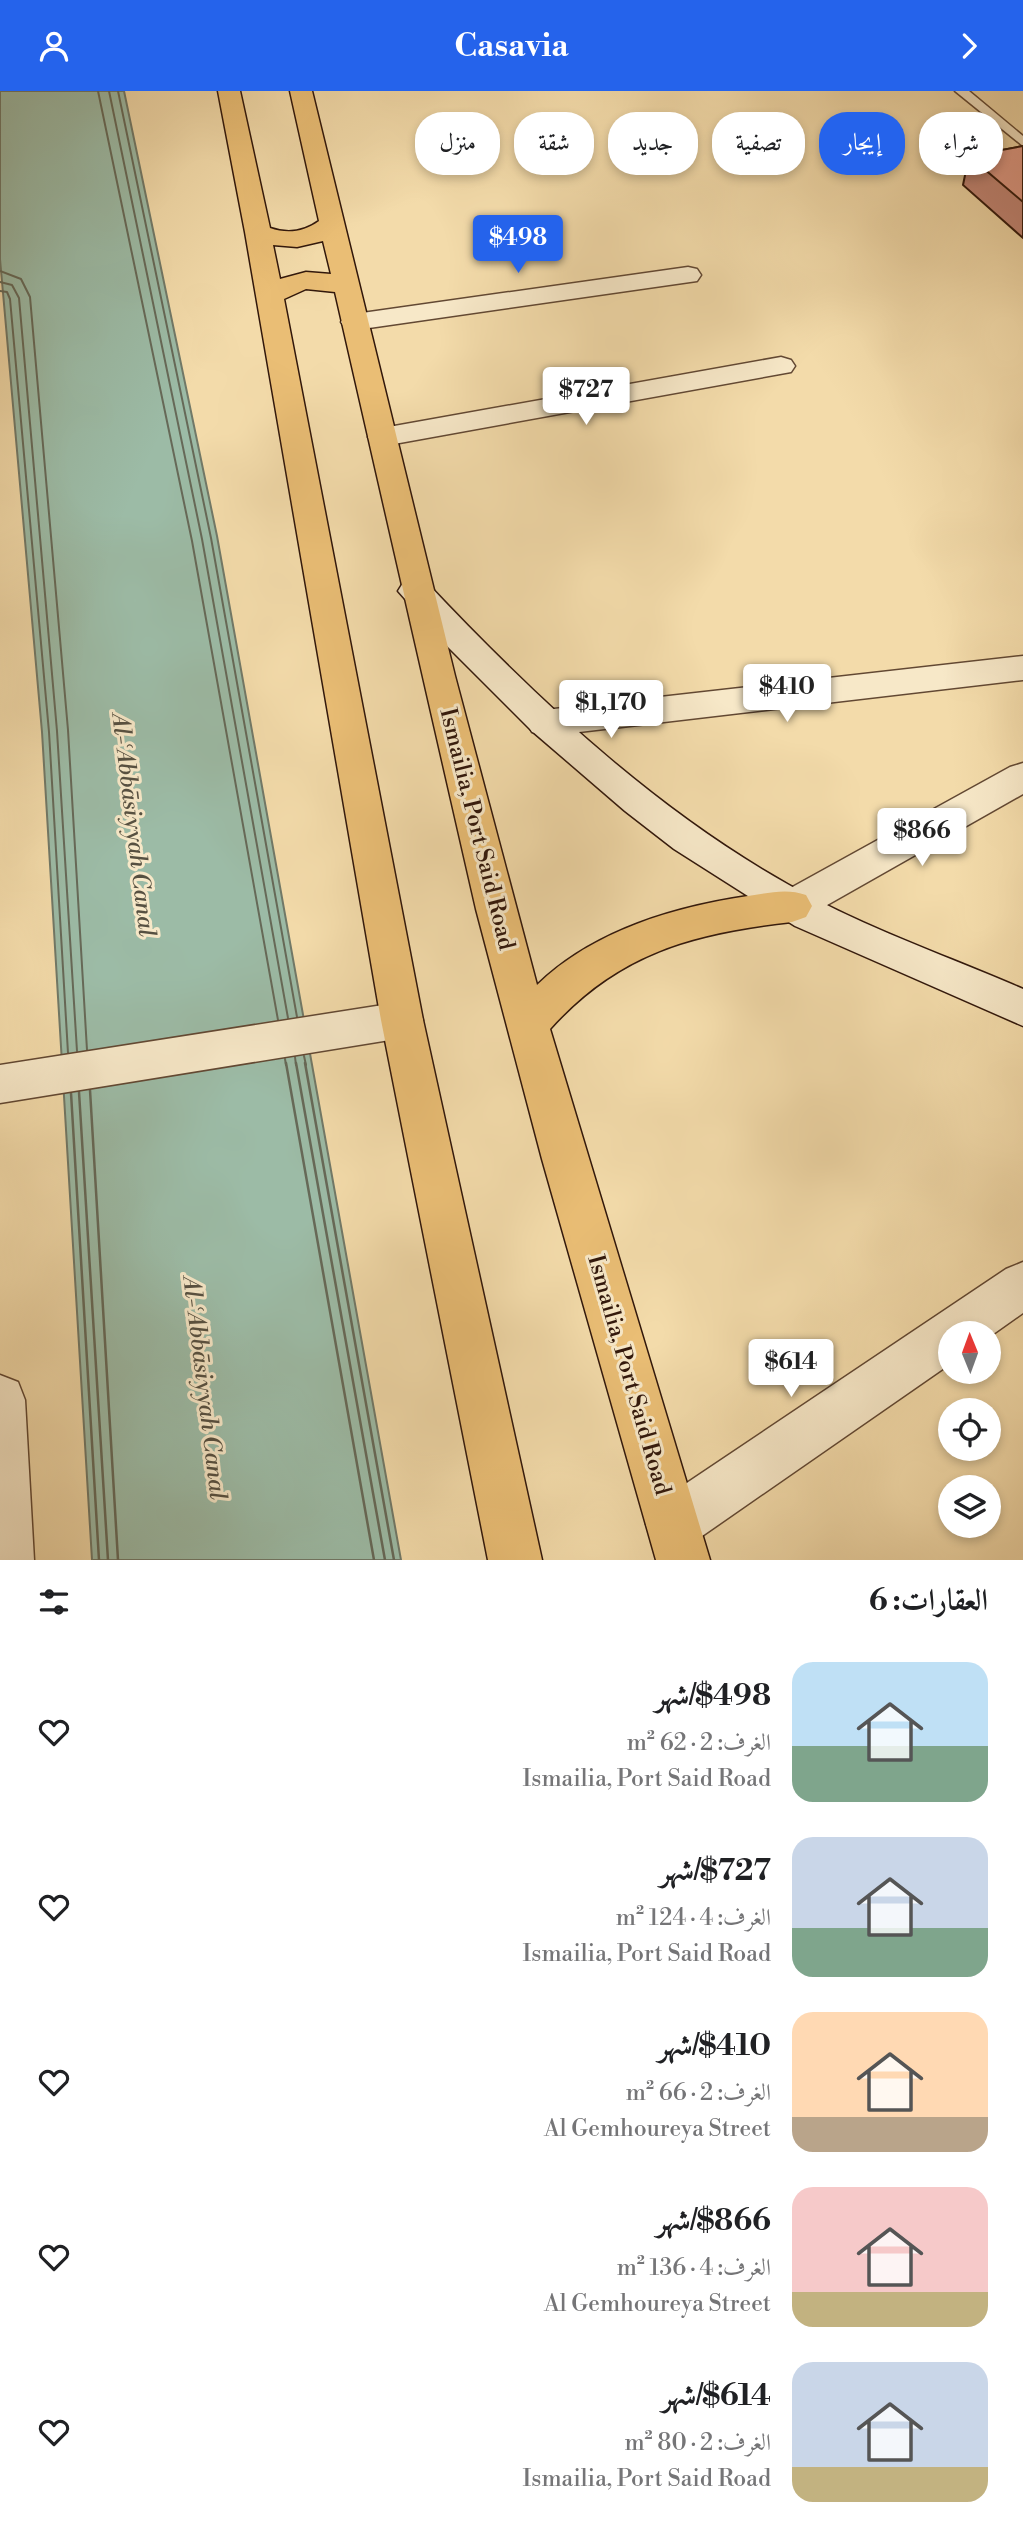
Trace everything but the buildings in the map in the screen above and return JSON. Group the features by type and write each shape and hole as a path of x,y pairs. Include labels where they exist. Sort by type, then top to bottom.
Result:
{"highway":[{"path":"229,91 258,232 402,1020 514,1560"},
{"name":"Ismailia, Port Said Road","path":"301,91 383,437 415,591 527,1025 678,1542"},
{"path":"258,232 278,239 292,239 317,234 332,223"},
{"path":"269,297 276,290 298,281 325,280 351,305"},
{"path":"527,1025 568,983 617,950 671,927 730,912 792,906"}],"street":[{"path":"351,305 688,275"},
{"path":"383,437 781,366"},
{"path":"415,591 474,656 545,723 617,783 699,845 792,906 1023,1008"},
{"path":"545,723 1023,668"},
{"path":"792,906 1023,777"},
{"path":"0,1084 402,1020"},
{"path":"970,1321 1023,1285"},
{"path":"678,1542 938,1344"},
{"path":"0,1400 7,1560"}],"lane":[{"path":"961,91 1023,142"}],"water":[{"name":"Al-ʿAbbāsiyyah Canal","path":"0,91 124,91 217,536 401,1560 92,1560 42,732 0,259"}]}
